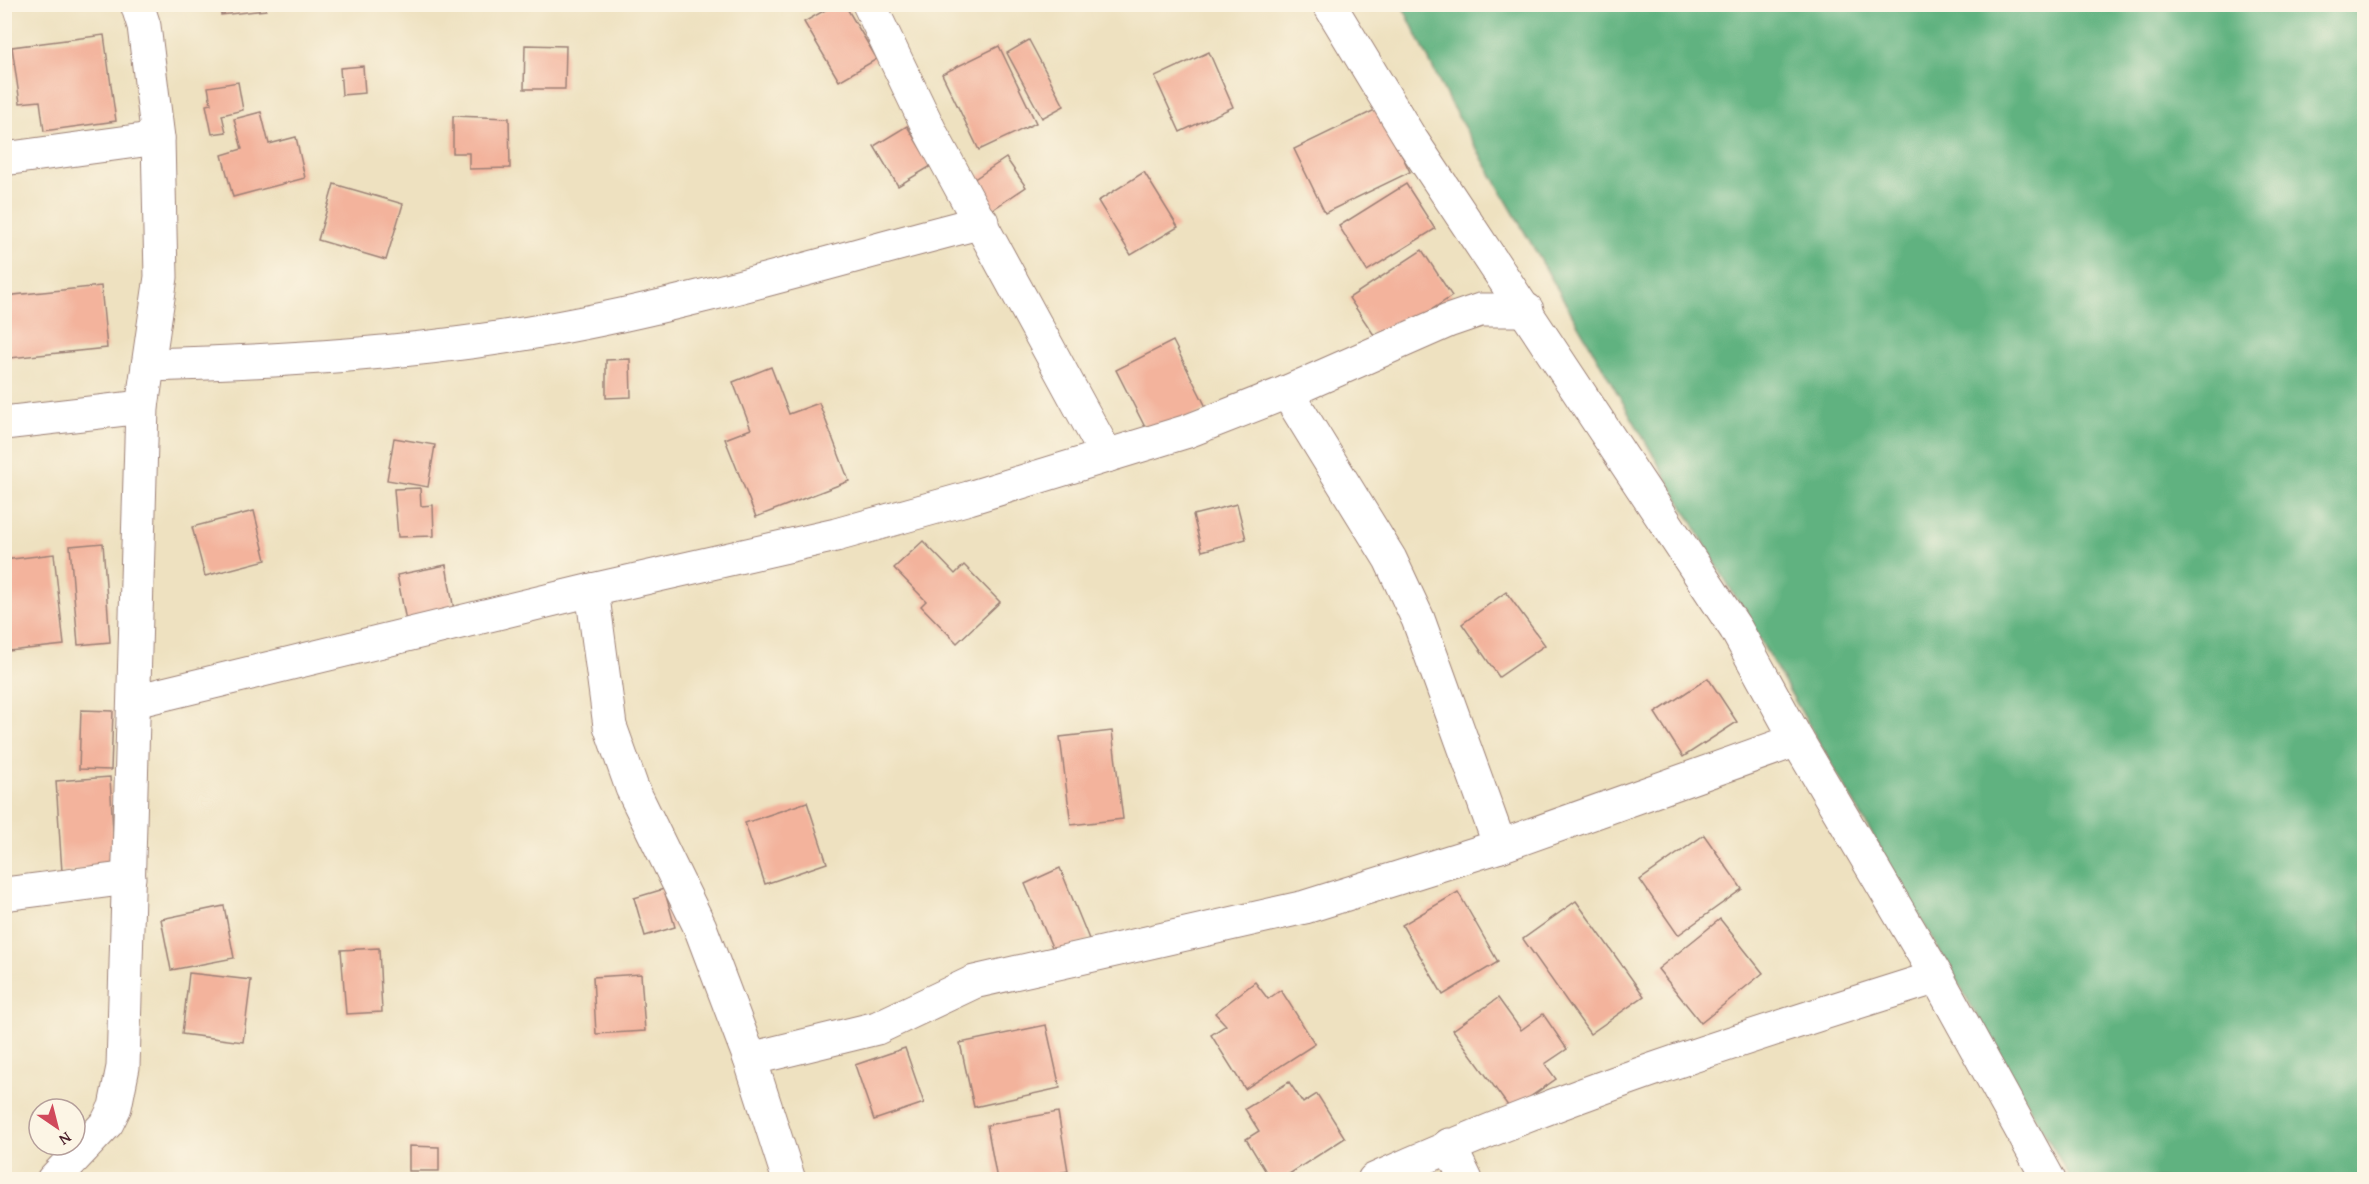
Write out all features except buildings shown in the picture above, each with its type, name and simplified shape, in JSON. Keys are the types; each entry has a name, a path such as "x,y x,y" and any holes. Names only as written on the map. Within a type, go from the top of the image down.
{"street":[{"path":"52,1179 107,1123 116,1107 123,1067 142,407 161,277 158,138 144,26 137,4"},
{"path":"869,4 932,133 1107,456"},
{"path":"1329,4 1409,136 1527,310 1737,629 1797,740 1937,977 2049,1179"},
{"path":"4,159 158,138"},
{"path":"148,365 281,361 546,330 694,297 982,222"},
{"path":"135,701 592,590 836,535 1188,431 1287,392 1448,321 1480,310 1527,310"},
{"path":"1287,392 1390,559 1418,619 1500,846"},
{"path":"4,423 142,407"},
{"path":"592,590 610,726 632,788 700,927 750,1059 789,1179"},
{"path":"750,1059 877,1028 974,982 1305,907 1500,846 1797,740"},
{"path":"4,894 129,878"},
{"path":"1374,1179 1449,1145 1678,1059 1937,977"},
{"path":"1449,1145 1466,1179"}],"green space":[{"path":"1402,5 2364,5 2364,1179 2071,1179 1449,101"}]}
